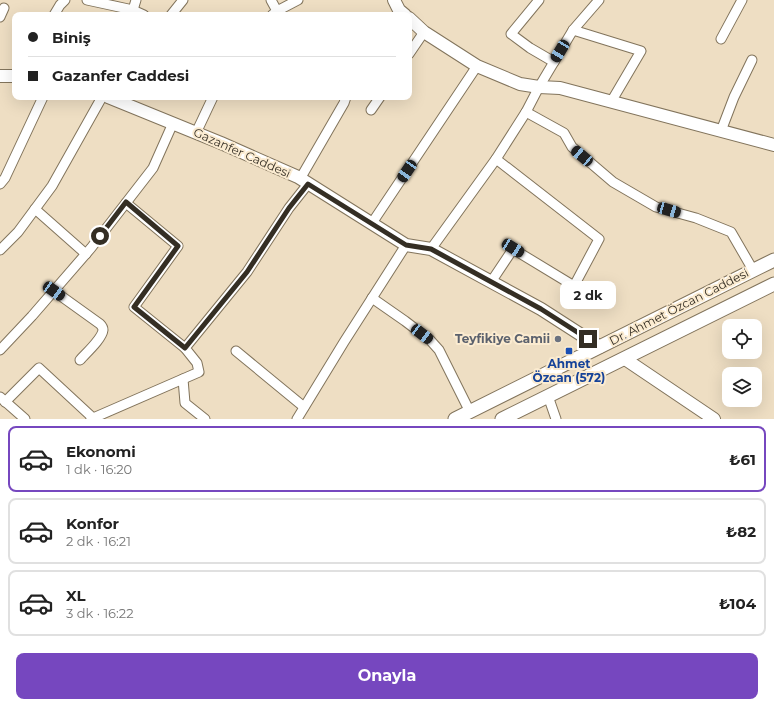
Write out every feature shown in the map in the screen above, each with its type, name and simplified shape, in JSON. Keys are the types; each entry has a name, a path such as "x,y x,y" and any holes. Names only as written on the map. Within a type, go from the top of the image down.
{"main road":[{"name":"Dr. Ahmet Özcan Caddesi","path":"455,419 774,260"},
{"name":"Dr. Ahmet Özcan Caddesi","path":"502,419 774,284"}],"street":[{"path":"56,12 65,0"},
{"path":"87,0 137,12"},
{"path":"132,10 136,0"},
{"path":"173,12 183,0"},
{"path":"271,0 274,12"},
{"path":"276,12 298,0"},
{"path":"394,0 401,12"},
{"path":"539,0 512,34 530,48 554,62"},
{"path":"431,249 496,159 526,112 573,30 599,0"},
{"path":"722,38 742,0"},
{"path":"0,17 4,8"},
{"path":"412,21 424,32 477,66 520,84 560,88 774,145"},
{"path":"573,30 642,51 611,102"},
{"path":"412,50 424,32"},
{"path":"721,131 734,98 752,60"},
{"path":"372,223 477,66"},
{"path":"0,80 0,76 12,76"},
{"path":"0,184 5,178 42,100"},
{"path":"0,250 18,232 52,186 100,100"},
{"name":"Gazanfer Caddesi","path":"115,100 228,146 304,181 406,245 431,249 541,309 600,347"},
{"path":"196,133 212,100"},
{"path":"185,348 247,272 289,208 345,100"},
{"path":"371,110 378,100"},
{"path":"526,112 564,133 572,147 613,182 656,207 696,218 731,232 753,270"},
{"path":"0,350 86,254 126,202 152,168 173,124"},
{"path":"491,282 513,248 574,286 599,239 496,159"},
{"path":"25,419 3,399 38,368 92,418 199,372 197,363 185,348 134,307 178,246 126,202"},
{"path":"35,209 86,254"},
{"path":"297,419 406,245"},
{"path":"54,291 103,327 103,331 99,339 80,360"},
{"path":"372,298 405,320 430,340 439,350 470,412"},
{"path":"236,351 304,407"},
{"path":"625,359 714,419"},
{"path":"183,379 185,403 205,419"},
{"path":"548,396 556,419"}],"place":[{"name":"Teyfikiye Camii","path":"558,339"},
{"name":"Ahmet Özcan (572)","path":"569,351"}],"route":[{"path":"100,236 126,202 178,246 134,307 185,348 247,272 289,208 308,184 406,245 431,249 541,309 588,339"}]}
